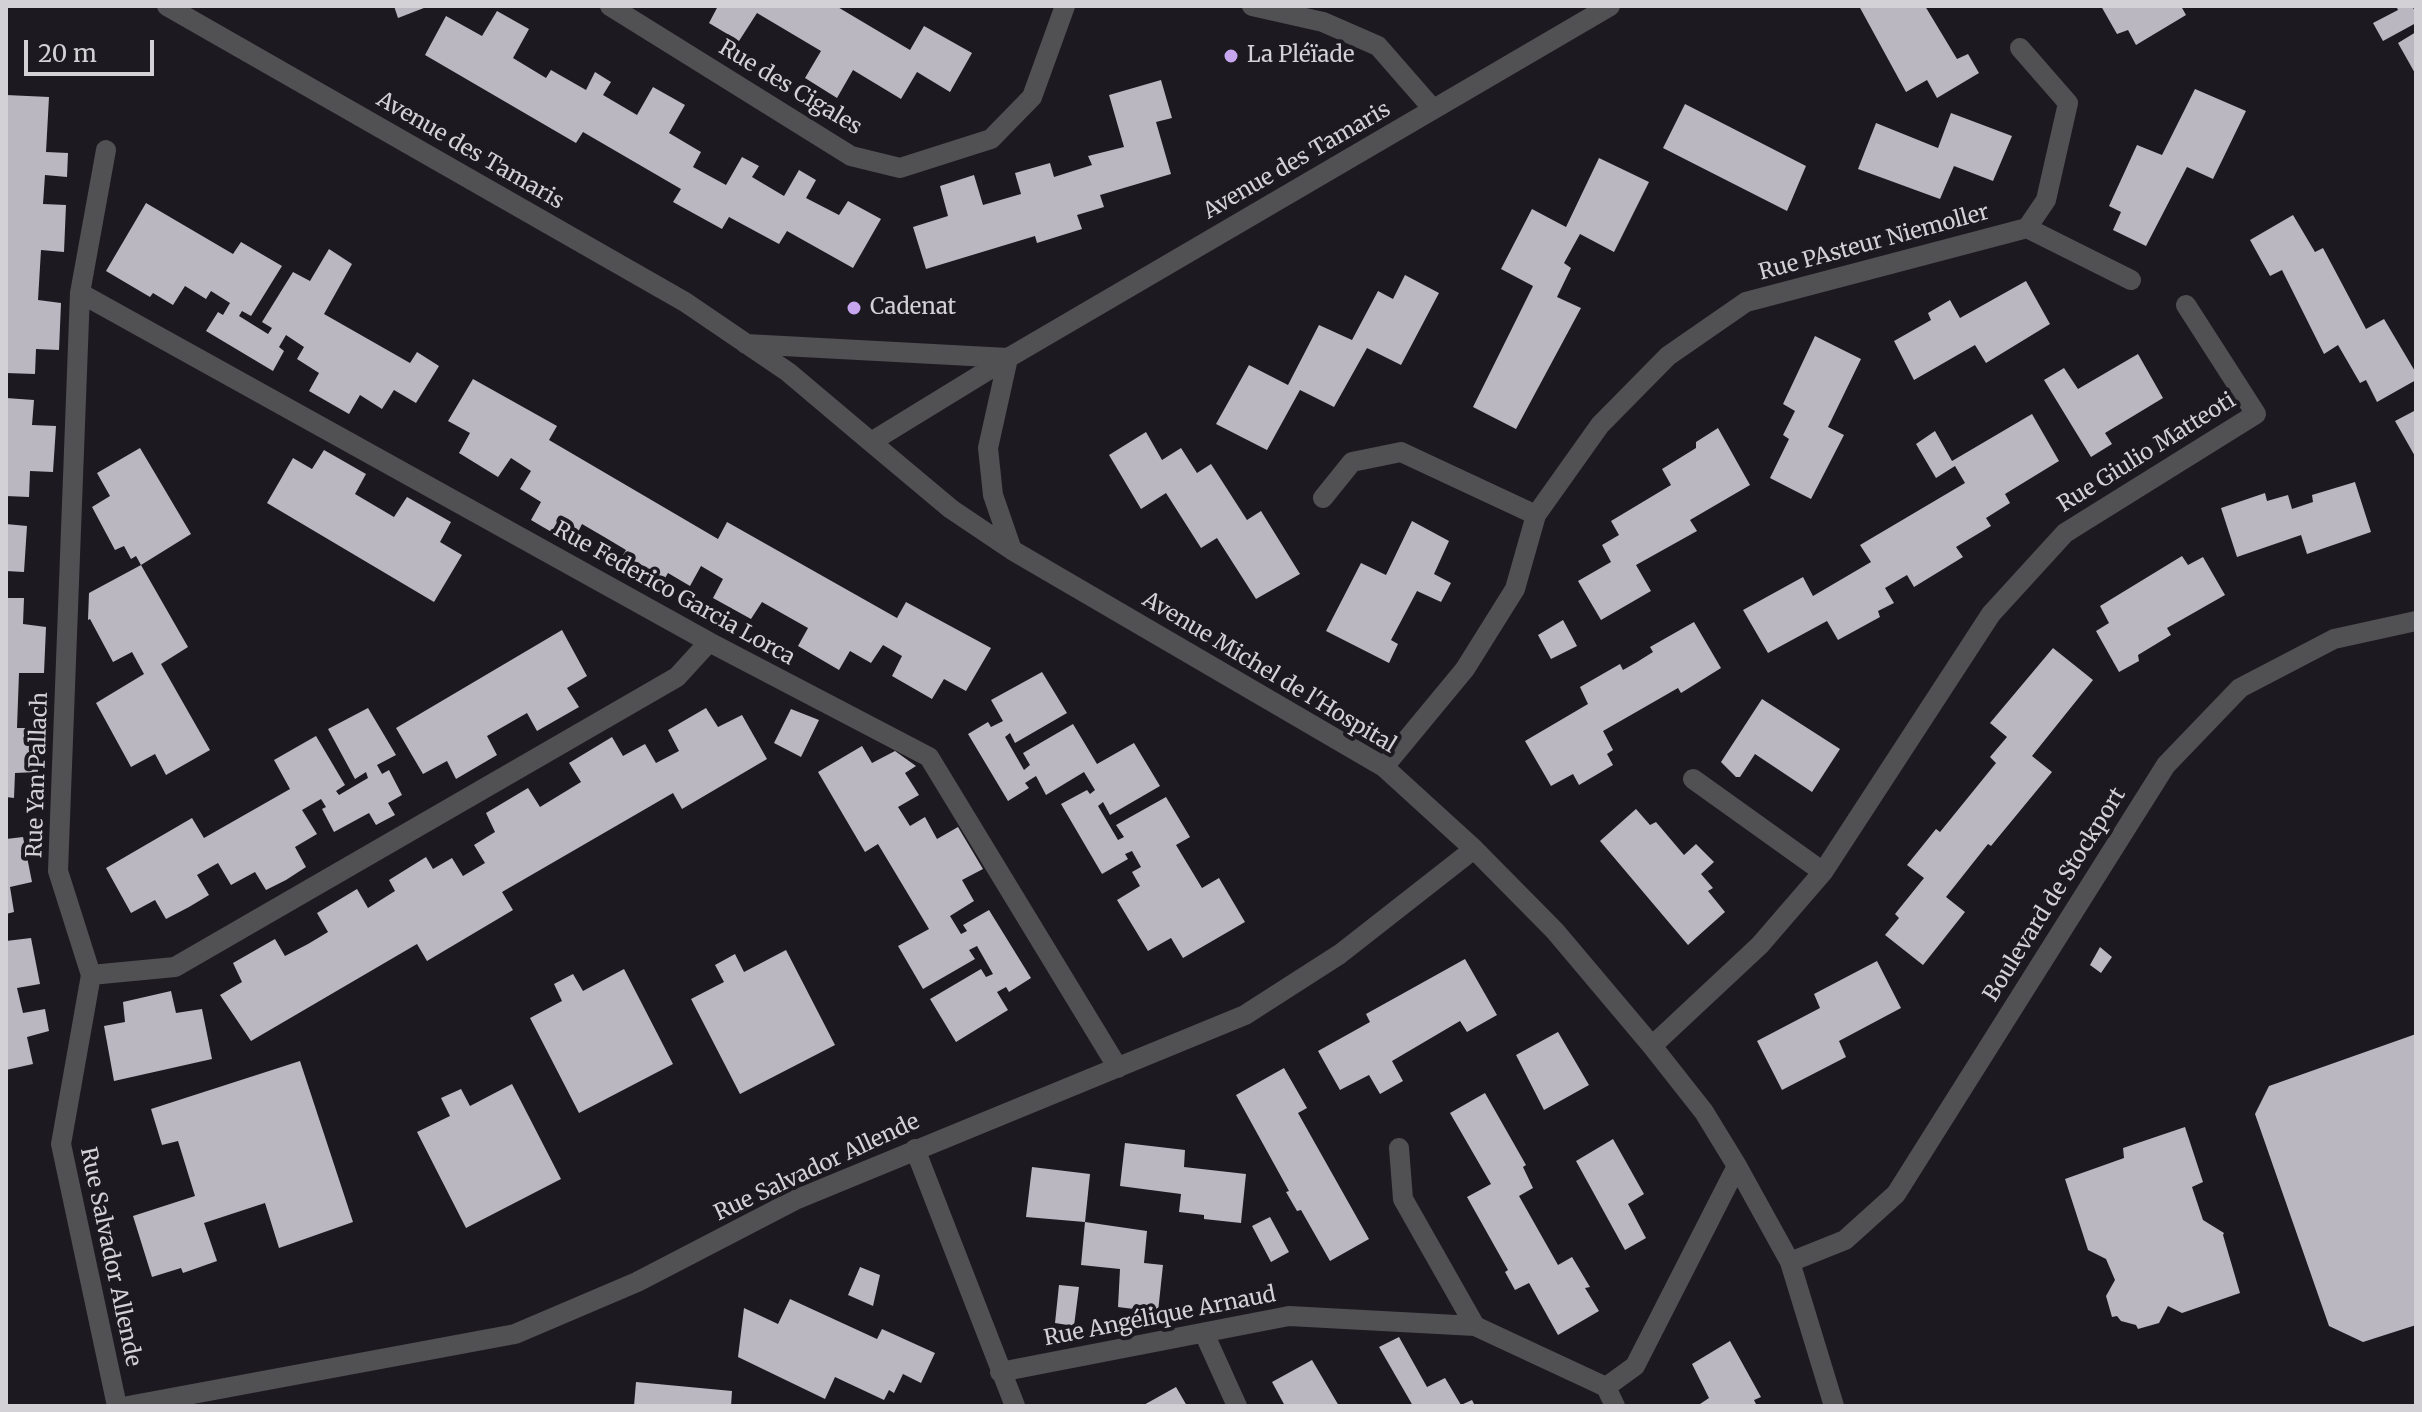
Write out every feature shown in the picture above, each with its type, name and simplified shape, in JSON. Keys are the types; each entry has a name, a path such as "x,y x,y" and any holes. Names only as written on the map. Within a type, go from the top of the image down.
{"street":[{"name":"Avenue des Tamaris","path":"167,6 685,302 788,372 871,442 1008,358 1610,6"},
{"name":"Rue des Cigales","path":"610,6 851,156 900,168 991,139 1032,97 1065,6"},
{"path":"1252,6 1324,14 1378,46 1433,109"},
{"path":"2020,48 2068,103 2046,200 2027,228 2131,280"},
{"name":"Rue Yan Pallach","path":"91,975 58,871 80,293 106,150"},
{"name":"Rue PAsteur Niemoller","path":"1384,767 1465,669 1515,589 1536,515 1600,425 1668,356 1746,302 2027,228"},
{"name":"Rue Federico Garcia Lorca","path":"80,293 709,642 929,757 1118,1068"},
{"name":"Rue Giulio Matteoti","path":"1652,1046 1760,945 1823,872 1991,614 2065,533 2256,414 2186,305"},
{"path":"746,344 1008,358 988,448 993,495 1012,550"},
{"name":"Avenue Michel de l'Hospital","path":"871,442 951,509 1012,550 1384,767 1474,849 1555,931 1704,1112 1790,1262 1834,1406"},
{"path":"1323,498 1352,462 1401,452 1536,515"},
{"name":"Boulevard de Stockport","path":"1790,1262 1845,1240 1896,1194 2166,765 2240,688 2334,639 2416,621"},
{"path":"91,975 175,967 677,677 709,642"},
{"path":"1693,779 1823,872"},
{"name":"Rue Salvador Allende","path":"128,1406 515,1334 637,1282 795,1200 1245,1015 1340,954 1474,849"},
{"name":"Rue Salvador Allende","path":"91,975 61,1144 117,1406"},
{"path":"1399,1148 1403,1199 1475,1326"},
{"path":"915,1149 1015,1406"},
{"path":"1615,1406 1606,1387 1635,1366 1737,1166"},
{"name":"Rue Angélique Arnaud","path":"1000,1372 1289,1316 1475,1326 1606,1387"},
{"path":"1204,1333 1237,1406"}],"building":[{"path":"394,6 429,6 398,18"},
{"path":"718,6 836,6 910,50 924,26 972,53 950,92 917,72 901,99 853,70 837,98 805,78 821,51 757,13 739,41 709,23"},
{"path":"1859,6 1925,6 1957,59 1968,54 1979,73 1937,98 1927,80 1906,92"},
{"path":"2101,6 2181,6 2186,15 2136,45 2128,30 2117,34"},
{"path":"2396,6 2412,6 2416,23 2383,41 2373,23 2398,10"},
{"path":"497,11 529,29 513,58 546,78 551,70 586,90 595,72 611,82 603,95 637,115 653,87 685,105 669,133 701,152 693,167 726,185 742,157 759,166 752,177 784,196 799,170 816,180 806,198 839,215 848,201 881,219 853,268 787,231 779,244 729,217 722,229 673,202 681,189 583,132 576,143 425,55 446,16 482,36"},
{"path":"2416,32 2416,75 2398,43"},
{"path":"1161,80 1172,118 1156,122 1171,174 1100,195 1104,207 1077,215 1082,229 1037,243 1035,236 926,269 913,227 948,216 940,186 974,175 983,205 1021,194 1015,173 1050,163 1054,177 1092,165 1088,156 1124,147 1109,95"},
{"path":"2195,89 2246,111 2213,179 2187,167 2146,246 2113,230 2121,212 2109,206 2137,145 2162,155"},
{"path":"6,95 49,97 46,152 68,153 67,177 45,175 43,204 66,205 64,252 41,250 38,300 61,303 59,350 36,349 35,374 6,373"},
{"path":"1685,104 1806,166 1787,211 1663,148"},
{"path":"1951,113 2012,136 1993,181 1954,166 1940,199 1858,169 1876,123 1938,148"},
{"path":"1599,158 1649,182 1614,252 1580,234 1564,263 1571,268 1557,297 1581,308 1516,429 1473,407 1533,286 1501,269 1532,209 1566,227"},
{"path":"146,203 233,254 241,242 282,266 251,316 242,311 239,316 268,334 272,328 262,322 293,272 310,281 329,249 352,264 324,314 410,363 417,352 439,366 416,403 394,390 382,409 360,395 349,414 309,391 319,373 297,359 304,347 286,335 279,347 284,351 273,371 206,331 218,312 223,315 230,303 211,291 206,299 185,286 173,305 153,293 150,297 106,271"},
{"path":"2293,215 2315,252 2323,248 2366,329 2384,319 2416,373 2416,380 2377,402 2366,380 2360,383 2338,345 2324,354 2282,270 2270,276 2250,240"},
{"path":"1405,275 1439,293 1401,365 1367,348 1334,407 1300,390 1267,450 1216,424 1249,365 1288,385 1319,325 1352,340 1378,291 1393,299"},
{"path":"2026,281 2050,324 1986,363 1975,345 1914,380 1894,341 1931,320 1928,313 1950,300 1960,318"},
{"path":"1815,336 1861,359 1828,427 1844,435 1811,499 1770,478 1789,439 1783,435 1795,411 1783,404"},
{"path":"2138,354 2163,398 2105,433 2112,444 2091,457 2044,380 2064,368 2078,389"},
{"path":"473,379 557,426 549,440 718,539 727,522 897,618 906,602 991,648 966,691 944,679 932,699 892,676 902,656 883,645 871,663 850,651 839,670 798,646 808,628 762,602 751,619 713,598 723,579 701,566 690,586 668,573 657,592 615,569 626,550 582,524 572,544 531,520 541,502 520,489 531,471 511,458 498,477 459,453 470,433 448,421"},
{"path":"6,398 34,400 32,425 56,426 53,472 30,471 29,497 6,496"},
{"path":"2416,410 2416,458 2395,421"},
{"path":"2032,414 2059,461 2005,494 2010,503 1986,518 1991,526 1956,547 1963,557 1914,587 1907,575 1885,588 1894,603 1878,611 1880,617 1838,640 1827,621 1768,653 1743,610 1803,577 1813,596 1871,562 1860,545 1965,483 1955,466 1936,478 1916,444 1935,431 1952,461"},
{"path":"1718,428 1750,485 1690,520 1697,531 1636,565 1651,591 1601,620 1578,581 1611,562 1602,545 1619,535 1611,521 1671,485 1662,469 1696,448 1696,442"},
{"path":"1146,432 1162,460 1181,448 1197,473 1211,464 1247,520 1261,511 1300,574 1256,599 1217,538 1201,548 1166,493 1141,509 1109,455"},
{"path":"140,448 191,534 141,565 136,556 131,559 124,546 115,550 92,507 110,496 97,473"},
{"path":"324,450 366,474 355,494 394,517 407,497 451,522 440,542 462,555 434,602 267,503 293,458 312,469"},
{"path":"2355,482 2371,532 2307,554 2301,535 2237,557 2221,508 2265,493 2267,501 2288,495 2292,509 2313,502 2312,495"},
{"path":"1412,521 1449,541 1434,574 1451,583 1441,602 1417,591 1391,640 1398,644 1389,663 1326,631 1361,563 1386,575"},
{"path":"6,524 27,526 24,572 6,571"},
{"path":"2182,556 2188,565 2203,557 2225,595 2167,628 2171,635 2138,655 2139,661 2119,672 2096,631 2109,623 2100,606"},
{"path":"141,565 188,647 161,664 210,750 166,775 155,754 131,767 96,703 144,674 132,652 113,662 88,620 89,593"},
{"path":"6,598 24,598 23,624 46,627 44,673 19,673 17,728 41,728 38,772 15,773 14,798 6,797"},
{"path":"1563,620 1577,646 1551,659 1538,635"},
{"path":"1694,622 1721,668 1681,693 1678,688 1603,731 1613,750 1607,754 1613,765 1579,785 1573,774 1551,786 1525,741 1588,704 1580,687 1620,664 1623,670 1653,652 1650,647"},
{"path":"562,630 587,676 567,688 579,707 537,731 527,713 487,736 497,755 456,779 447,761 423,774 396,728"},
{"path":"2053,648 2093,680 2032,756 2052,772 1946,897 1965,912 1923,965 1885,935 1899,918 1895,914 1924,878 1907,865 1936,829 1940,832 1996,763 1990,757 2007,737 1990,723"},
{"path":"1042,672 1067,713 1015,743 1010,733 1005,737 1024,770 1030,765 1023,753 1073,724 1097,764 1134,743 1160,786 1110,815 1103,802 1098,806 1118,840 1124,837 1116,825 1166,797 1190,837 1176,845 1202,888 1219,878 1245,922 1183,958 1171,938 1148,951 1117,900 1140,886 1132,872 1141,867 1132,851 1125,854 1128,859 1102,874 1061,804 1087,790 1090,794 1095,790 1084,772 1046,795 1036,776 1025,783 1029,788 1008,801 968,734 988,722 991,727 1003,721 991,700"},
{"path":"1762,699 1840,749 1812,792 1755,754 1740,777 1736,777 1721,762"},
{"path":"368,708 396,755 377,765 382,774 389,770 402,795 388,803 395,815 376,825 369,813 334,832 322,809 326,807 321,799 302,810 317,834 295,847 306,867 286,880 266,890 255,872 231,885 218,863 197,875 209,895 189,907 166,919 155,900 131,913 106,868 192,818 204,838 290,789 274,760 316,736 345,785 336,791 339,795 368,778 366,772 355,779 328,729"},
{"path":"706,708 718,727 742,715 767,759 682,809 673,793 502,892 513,910 427,961 417,944 251,1041 220,995 242,982 233,963 275,939 285,956 308,944 328,932 317,913 357,889 368,908 395,891 389,880 426,857 433,869 452,858 463,876 485,863 474,845 495,832 486,813 528,788 540,807 581,782 569,763 612,737 623,756 645,744 656,763 679,751 668,730"},
{"path":"791,709 819,720 801,757 774,743"},
{"path":"862,746 872,763 895,751 916,766 905,773 919,795 898,807 910,826 925,817 937,839 958,827 983,869 962,880 974,901 950,916 961,934 967,931 963,925 989,910 1031,978 1009,992 1006,987 997,992 1008,1010 956,1042 930,999 981,969 986,977 993,974 977,946 969,950 975,959 923,989 898,946 929,929 878,844 865,852 818,772"},
{"path":"1636,809 1650,825 1656,822 1684,855 1696,844 1714,862 1701,874 1713,888 1708,891 1725,912 1688,945 1600,841"},
{"path":"23,837 32,882 10,887 14,912 6,914 6,839"},
{"path":"31,938 40,984 17,988 23,1013 45,1009 49,1031 27,1037 33,1064 6,1070 6,941"},
{"path":"2100,947 2112,957 2101,973 2090,965"},
{"path":"786,950 835,1045 740,1094 691,999 724,982 715,965 735,954 744,972"},
{"path":"1465,959 1497,1015 1467,1032 1460,1021 1392,1061 1403,1081 1380,1094 1369,1075 1340,1090 1318,1051 1370,1022 1366,1014"},
{"path":"1877,961 1901,1008 1839,1041 1846,1057 1782,1090 1757,1041 1820,1008 1814,994"},
{"path":"624,969 673,1064 579,1113 530,1018 562,1001 554,984 573,974 583,991"},
{"path":"171,991 176,1013 202,1009 212,1059 114,1081 104,1026 125,1022 123,1002"},
{"path":"1558,1032 1589,1085 1544,1110 1516,1055"},
{"path":"2416,1034 2416,1325 2363,1342 2329,1326 2255,1114 2269,1086"},
{"path":"300,1061 353,1222 279,1248 265,1203 204,1223 217,1261 183,1273 181,1268 152,1277 133,1216 195,1196 178,1141 162,1145 151,1109"},
{"path":"1284,1068 1307,1108 1298,1113 1369,1239 1330,1261 1301,1210 1297,1211 1286,1192 1289,1191 1236,1095"},
{"path":"512,1084 561,1179 466,1228 417,1132 450,1116 441,1098 461,1089 470,1106"},
{"path":"1485,1093 1526,1165 1523,1167 1533,1188 1519,1196 1558,1265 1572,1257 1590,1287 1585,1288 1599,1311 1558,1335 1529,1283 1515,1290 1505,1272 1508,1270 1467,1197 1491,1184 1450,1113"},
{"path":"2185,1127 2203,1182 2192,1187 2203,1220 2224,1233 2240,1293 2182,1313 2168,1306 2159,1323 2138,1329 2117,1316 2112,1317 2106,1296 2115,1280 2106,1259 2088,1250 2065,1179 2124,1158 2123,1148"},
{"path":"1613,1139 1644,1194 1628,1204 1646,1238 1625,1250 1576,1161"},
{"path":"1125,1143 1185,1150 1184,1167 1246,1174 1241,1223 1204,1219 1204,1215 1179,1212 1181,1194 1120,1186"},
{"path":"1032,1167 1090,1174 1085,1222 1026,1217"},
{"path":"1270,1217 1289,1252 1271,1262 1252,1226"},
{"path":"1085,1222 1147,1231 1144,1263 1163,1265 1158,1312 1118,1307 1120,1269 1081,1265"},
{"path":"860,1267 880,1275 873,1306 848,1295"},
{"path":"1059,1285 1079,1287 1074,1326 1055,1323"},
{"path":"790,1299 877,1339 882,1329 935,1353 921,1383 903,1374 894,1393 889,1390 884,1400 835,1377 825,1399 738,1357 744,1308 778,1324"},
{"path":"1399,1337 1427,1387 1445,1378 1461,1405 1472,1400 1475,1406 1413,1406 1379,1347"},
{"path":"1730,1341 1761,1397 1754,1400 1757,1406 1697,1406 1709,1398 1692,1364"},
{"path":"1312,1360 1339,1406 1285,1406 1272,1382"},
{"path":"636,1382 732,1391 731,1406 634,1406"},
{"path":"1176,1387 1187,1406 1142,1406"}],"place":[{"name":"La Pléïade","path":"1231,56"},
{"name":"Cadenat","path":"854,308"}]}
